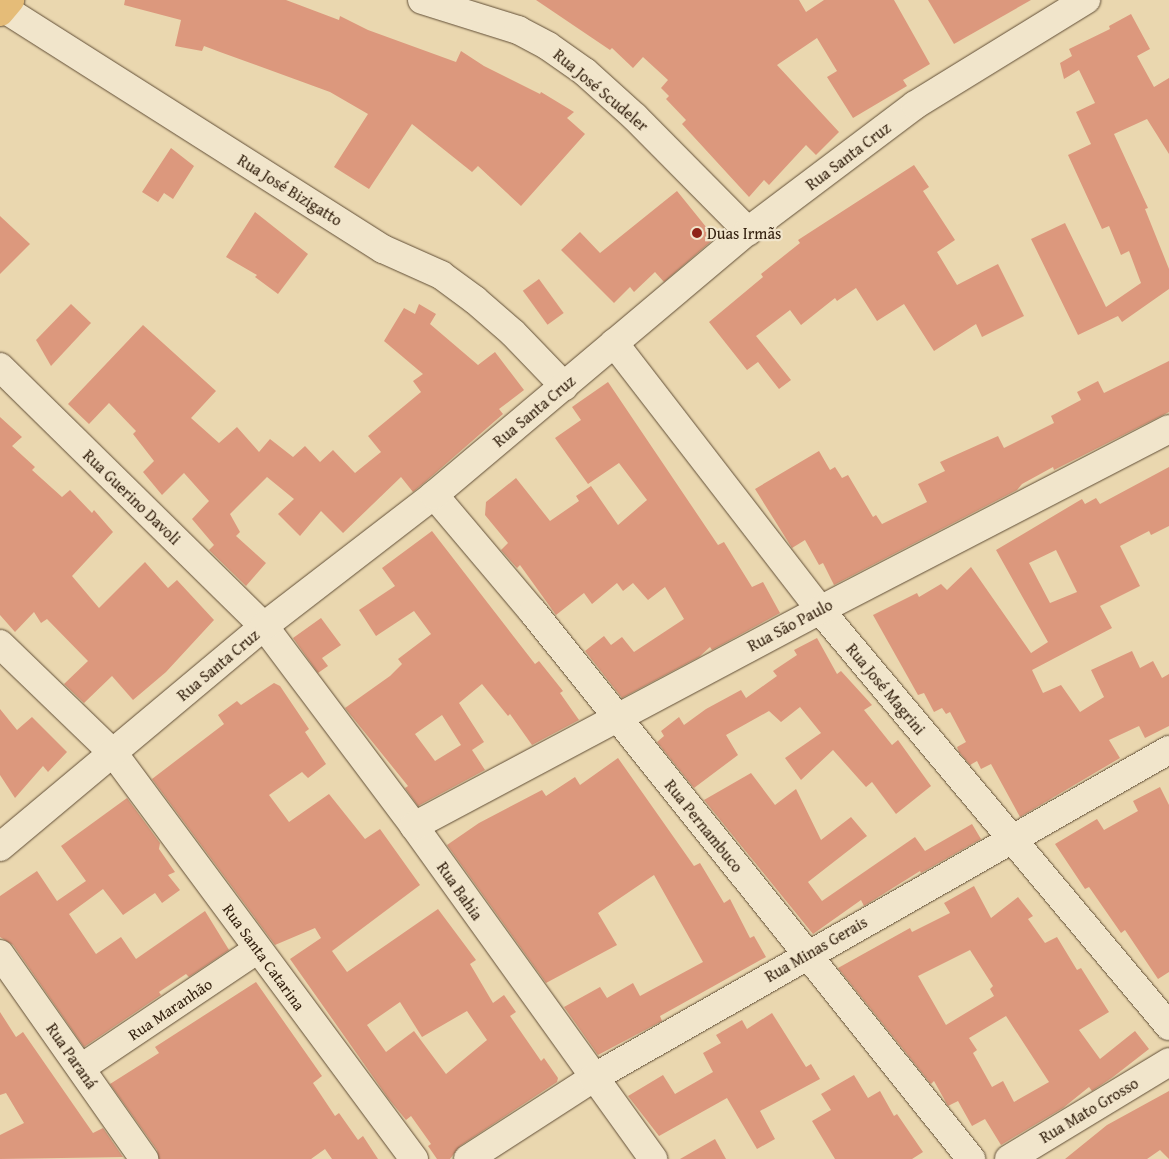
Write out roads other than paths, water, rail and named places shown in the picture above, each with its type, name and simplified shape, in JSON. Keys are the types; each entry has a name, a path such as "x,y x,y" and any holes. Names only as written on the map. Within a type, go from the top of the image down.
{"street":[{"name":"Rua José Scudeler","path":"422,0 518,30 548,46 585,72 635,117 748,231"},
{"name":"Rua Santa Cruz","path":"0,847 114,754 264,626 434,495 748,231 915,105 1086,0"},
{"name":"Rua José Bizigatto","path":"4,7 383,249 441,276 476,300 513,333 564,386"},
{"name":"Rua José Magrini","path":"614,343 820,610 1010,839 1169,1026"},
{"name":"Rua Guerino Davoli","path":"0,367 264,626"},
{"name":"Rua São Paulo","path":"414,826 820,610 1169,429"},
{"name":"Rua Pernambuco","path":"434,495 533,612 971,1159"},
{"name":"Rua Bahia","path":"264,626 414,826 593,1078 653,1159"},
{"name":"Rua Santa Catarina","path":"0,644 114,754 414,1159"},
{"name":"Rua Minas Gerais","path":"468,1159 593,1078 807,954 1169,750"},
{"name":"Rua Maranhão","path":"81,1068 258,949"},
{"name":"Rua Paraná","path":"0,954 144,1159"},
{"name":"Rua Mato Grosso","path":"1009,1159 1169,1062"}],"place":[{"name":"Duas Irmãs","path":"697,233"}]}
